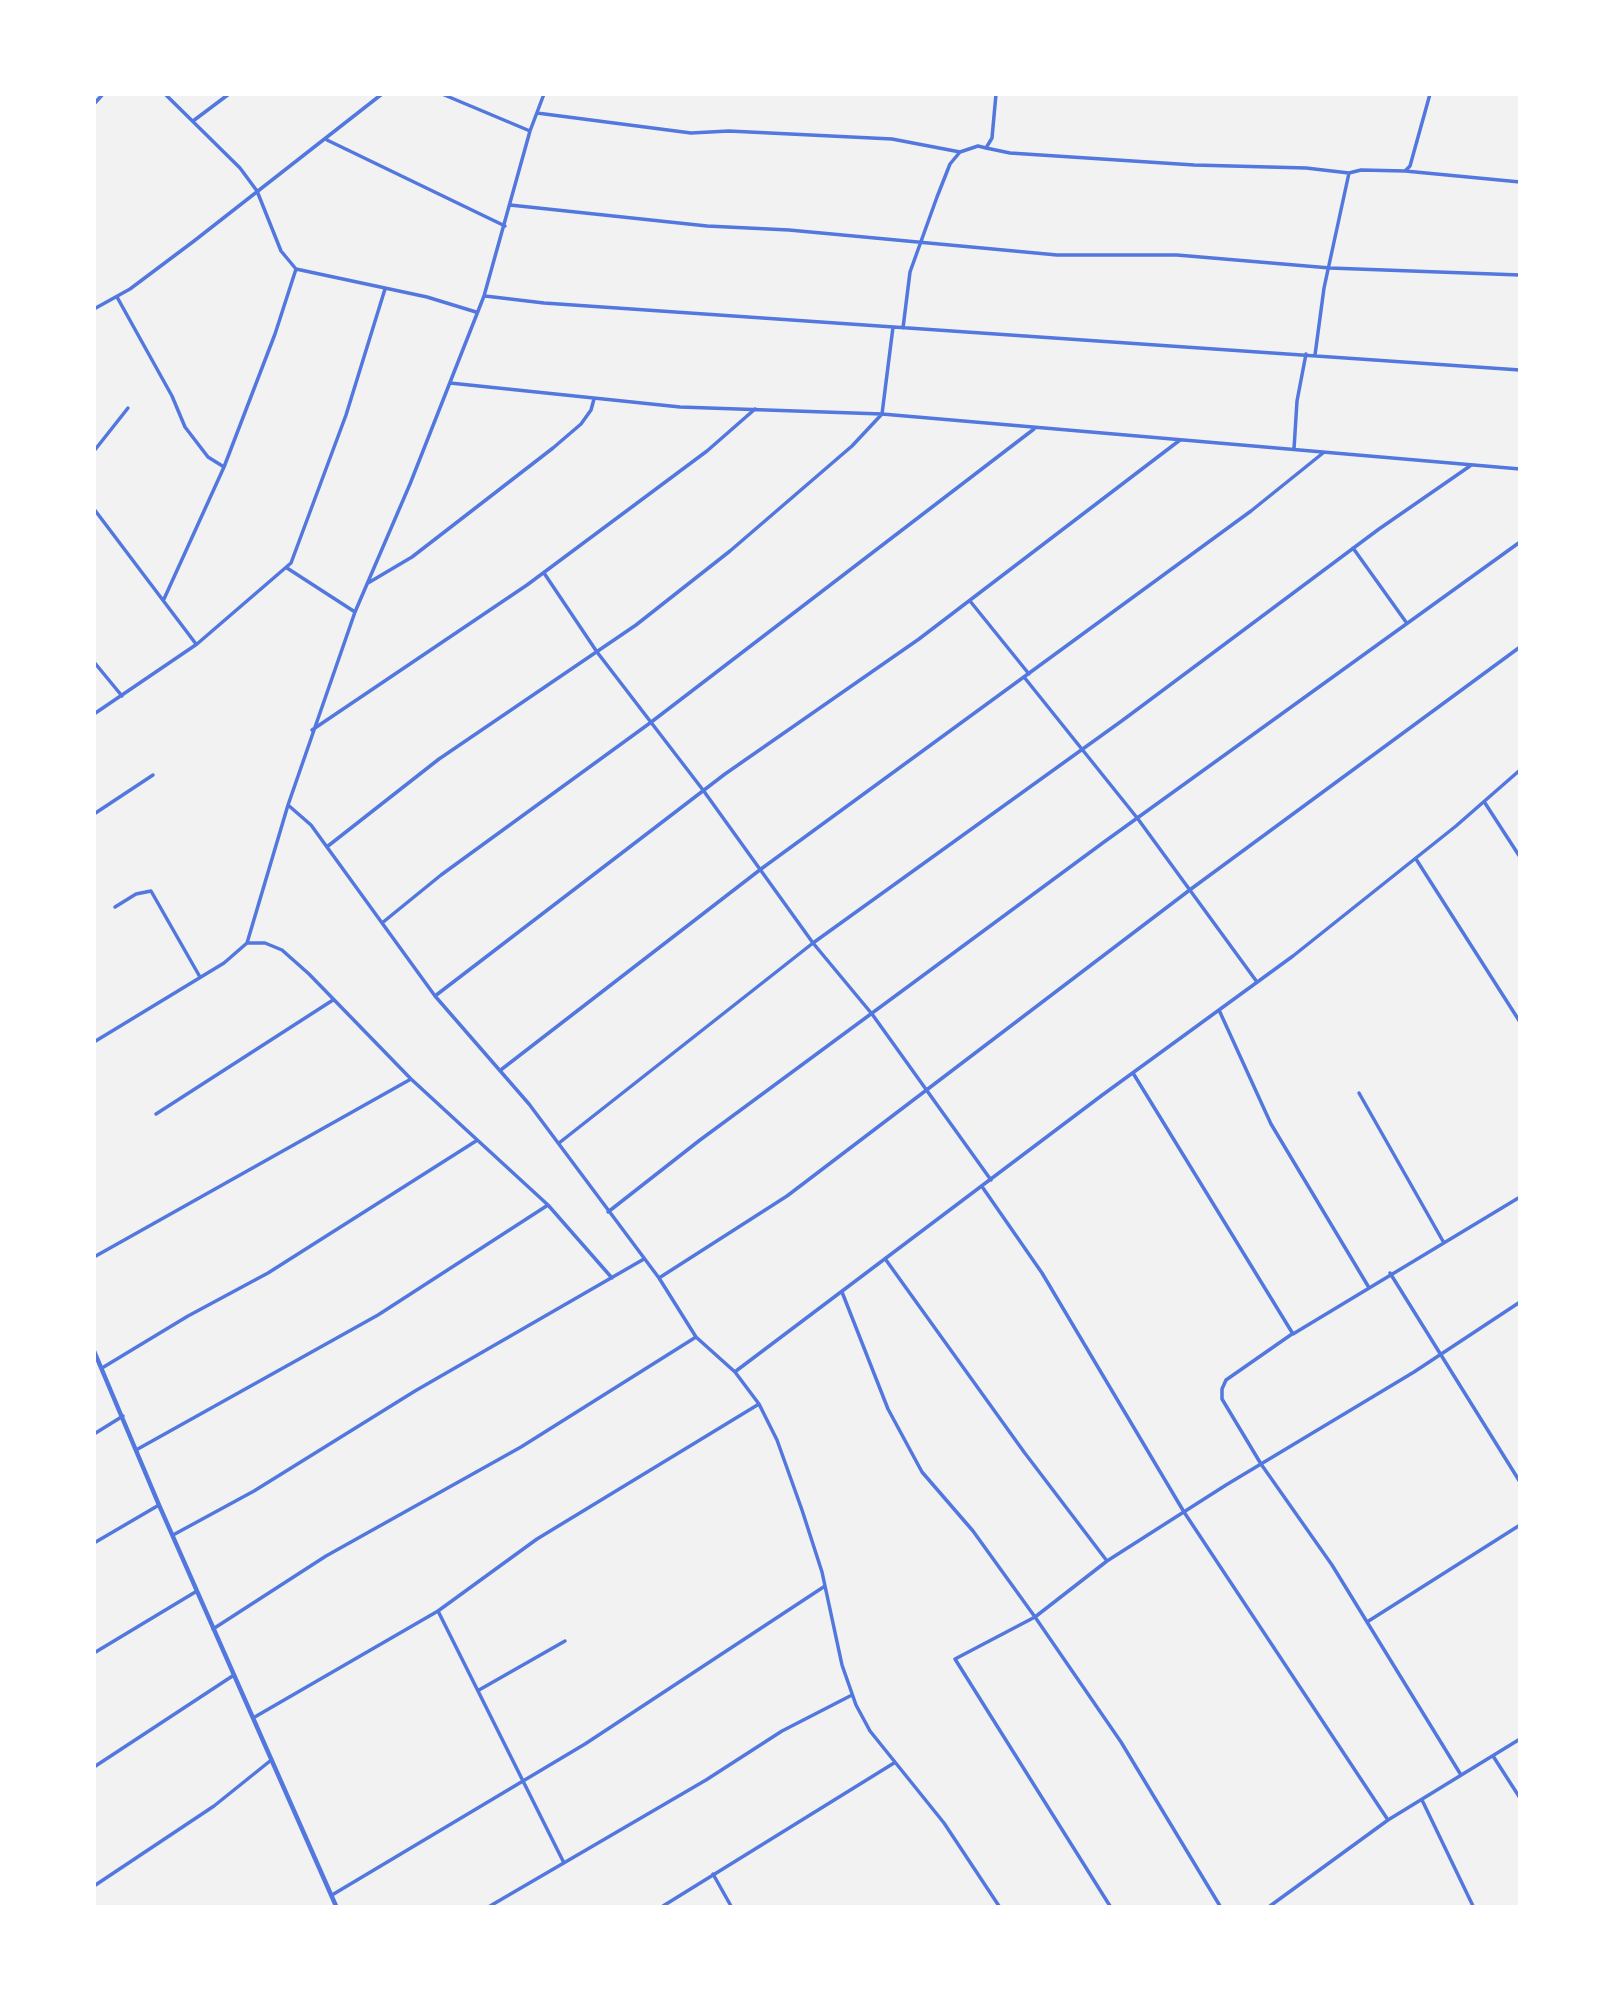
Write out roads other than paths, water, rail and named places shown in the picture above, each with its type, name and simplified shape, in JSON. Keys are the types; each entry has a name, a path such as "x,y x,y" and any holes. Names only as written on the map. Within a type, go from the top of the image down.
{"street":[{"path":"94,104 103,94"},
{"path":"165,94 240,167 257,191 281,251 296,269 427,297 476,312"},
{"path":"193,121 229,94"},
{"path":"94,309 117,297 327,139 382,94"},
{"path":"442,94 530,131"},
{"path":"94,1042 235,955 247,943 312,730 355,612 484,296 530,131 544,94"},
{"path":"985,148 994,127 996,94"},
{"path":"1405,172 1418,146 1430,94"},
{"path":"537,113 691,133 729,131 892,139 960,152 978,146 1010,153 1194,165 1306,168 1349,173 1361,170 1405,172 1520,182"},
{"path":"327,139 505,226"},
{"path":"902,328 910,272 950,164 960,152"},
{"path":"1314,355 1349,173"},
{"path":"510,205 1056,256 1177,255 1330,268 1520,275"},
{"path":"164,599 224,467 275,334 296,269"},
{"path":"94,713 197,644 288,568 346,415 386,289"},
{"path":"484,296 544,303 1520,370"},
{"path":"117,297 172,396 185,426 208,457 224,467"},
{"path":"328,846 439,759 597,652 730,551 852,446 883,414 893,327"},
{"path":"1294,450 1297,401 1306,354"},
{"path":"450,383 680,407 883,414 1469,466 1520,468"},
{"path":"367,583 412,556 553,448 581,424 591,410 594,399"},
{"path":"94,451 128,408"},
{"path":"312,730 544,573 707,451 755,409"},
{"path":"382,923 441,875 650,723 1034,429"},
{"path":"435,996 703,790 970,601 1182,439"},
{"path":"502,1069 761,869 1251,511 1324,453"},
{"path":"559,1143 813,943 1082,750 1353,548 1469,466"},
{"path":"94,509 197,644"},
{"path":"608,1212 872,1014 1406,622 1520,542"},
{"path":"1353,548 1406,622"},
{"path":"288,568 355,612"},
{"path":"544,573 597,652 703,790 813,943 872,1014 991,1180"},
{"path":"970,601 1029,674"},
{"path":"659,1278 787,1196 1191,889 1520,647"},
{"path":"94,662 122,696"},
{"path":"1024,677 1138,819 1257,982"},
{"path":"735,1372 1257,982 1416,859 1520,770"},
{"path":"94,814 153,775"},
{"path":"1484,802 1520,857"},
{"path":"288,805 311,825 328,846 435,996 502,1069 559,1143 659,1278 696,1337 735,1372 759,1404 777,1440 802,1510 825,1586 842,1665 852,1695 870,1731 944,1824 999,1906"},
{"path":"1416,859 1520,1022"},
{"path":"115,906 136,894 151,891 200,977"},
{"path":"247,943 265,943 282,950 411,1079 548,1205 612,1278"},
{"path":"156,1114 333,1000"},
{"path":"1219,1010 1271,1124 1368,1286"},
{"path":"1133,1073 1293,1334"},
{"path":"94,1257 411,1079"},
{"path":"1359,1093 1444,1243"},
{"path":"102,1368 188,1316 268,1273 476,1141"},
{"path":"983,1188 1042,1273 1184,1512 1388,1820"},
{"path":"1461,1775 1324,1553 1261,1464 1222,1399 1222,1388 1226,1380 1293,1334 1368,1286 1520,1197"},
{"path":"136,1450 378,1315 548,1205"},
{"path":"173,1535 254,1491 415,1391 645,1259"},
{"path":"886,1260 1024,1452 1107,1561"},
{"path":"1390,1273 1438,1356 1520,1482"},
{"path":"842,1292 888,1409 922,1472 973,1531 1121,1742 1220,1906"},
{"path":"1110,1906 954,1661 1035,1617 1107,1561 1438,1356 1520,1302"},
{"path":"213,1629 326,1556 521,1447 696,1337"},
{"path":"94,1351 159,1505 199,1590 213,1629 337,1906"},
{"path":"252,1718 438,1611 537,1539 759,1404"},
{"path":"94,1434 123,1416"},
{"path":"94,1543 159,1505"},
{"path":"1367,1622 1520,1525"},
{"path":"331,1895 524,1780 825,1586"},
{"path":"94,1653 199,1590"},
{"path":"438,1611 564,1863"},
{"path":"479,1690 565,1642"},
{"path":"94,1767 234,1675"},
{"path":"490,1906 706,1780 782,1731 852,1695"},
{"path":"1270,1906 1388,1820 1520,1739"},
{"path":"1493,1756 1520,1798"},
{"path":"94,1886 214,1805 271,1761"},
{"path":"663,1906 894,1763"},
{"path":"1422,1800 1473,1906"},
{"path":"713,1874 732,1906"}]}
